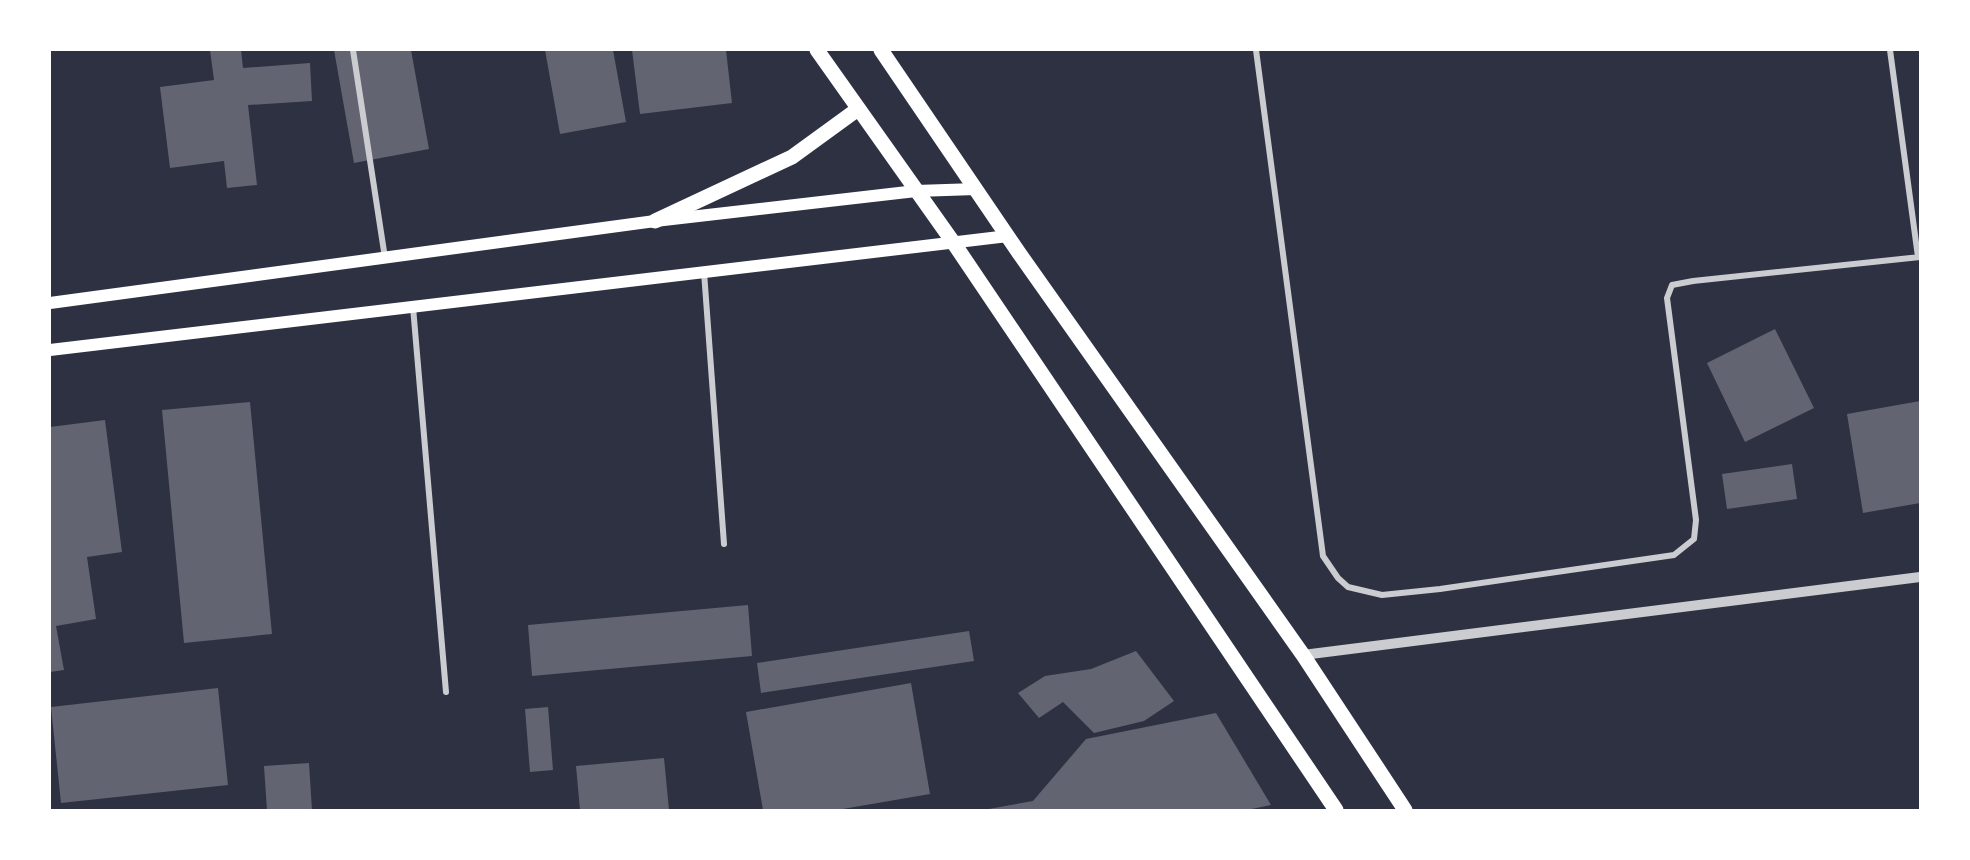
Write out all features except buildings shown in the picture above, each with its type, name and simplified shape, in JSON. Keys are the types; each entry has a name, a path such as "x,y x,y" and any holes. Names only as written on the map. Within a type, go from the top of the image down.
{"main road":[{"path":"817,50 953,242 1336,810"},
{"path":"881,50 1008,236 1303,655 1405,810"},
{"path":"656,221 792,157 858,109"},
{"path":"50,303 656,221 916,191 976,189"},
{"path":"50,350 1008,236"}],"street":[{"path":"353,50 385,258"},
{"path":"1256,50 1323,556 1338,578 1348,587 1382,595 1440,589 1674,555 1694,539 1696,520 1667,298 1672,285 1919,257 1890,50"},
{"path":"704,272 724,544"},
{"path":"413,307 446,692"},
{"path":"1303,655 1920,578"}]}
